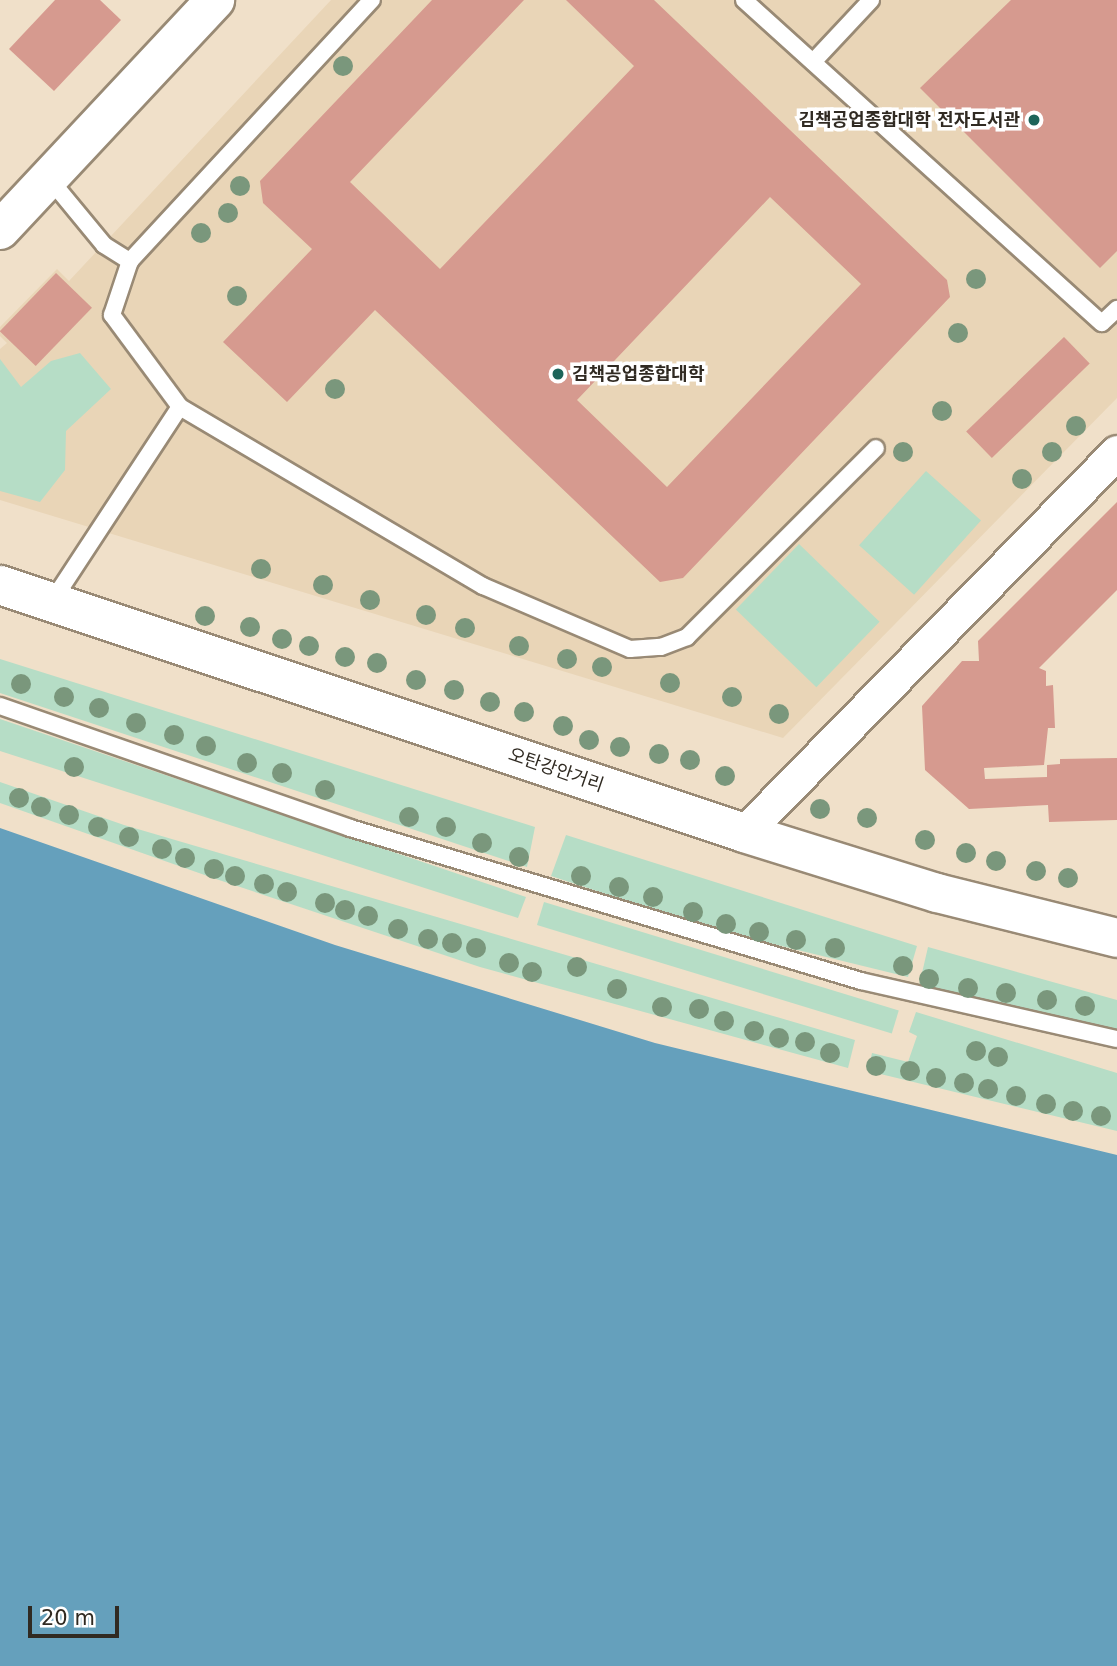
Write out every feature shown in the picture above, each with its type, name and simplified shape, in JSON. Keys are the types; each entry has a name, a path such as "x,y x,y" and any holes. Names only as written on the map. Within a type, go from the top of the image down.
{"main road":[{"path":"0,230 215,0"},
{"name":"오탄강안거리","path":"0,584 744,833 937,893 1117,938"}],"street":[{"path":"744,833 1117,452"}],"lane":[{"path":"372,0 130,261 112,315 180,407 483,586 630,649 661,647 687,637 876,448"},
{"path":"744,0 1102,323 1117,309"},
{"path":"813,62 871,0"},
{"path":"48,177 104,245 130,261"},
{"path":"53,600 180,407"},
{"path":"0,706 350,828 861,981 1117,1039"}],"shaded area":[{"name":"김책공업종합대학","path":"331,0 1117,0 1117,398 783,738 0,500 0,349 7,343 0,336 0,327 57,269 69,281"}],"green space":[{"path":"80,353 111,389 66,431 65,470 40,502 0,491 0,359 21,387 51,361"},
{"path":"926,471 981,521 914,595 859,545"},
{"path":"799,544 880,622 816,687 736,609"},
{"path":"0,659 535,827 527,867 0,693"},
{"path":"0,719 526,897 518,918 0,751"},
{"path":"0,782 124,825 855,1040 848,1068 480,967 216,879 0,803"},
{"path":"566,835 917,946 908,977 716,930 551,876"},
{"path":"544,902 899,1010 892,1033 537,925"},
{"path":"928,947 1117,1000 1117,1030 919,986"},
{"path":"916,1012 1117,1073 1117,1131 868,1071 872,1053 908,1062 917,1036 909,1032"}],"water":[{"path":"0,828 335,945 655,1043 1117,1155 1117,1666 0,1666"}],"building":[{"path":"55,0 100,0 121,20 54,91 9,49"},
{"path":"432,0 524,0 350,182 440,269 634,66 566,0 654,0 947,280 950,297 683,578 660,582 375,310 287,402 223,342 312,249 263,203 260,181","holes":["770,197 861,284 667,487 577,400"]},
{"name":"김책공업종합대학 전자도서관","path":"1011,0 1117,0 1117,251 1100,268 920,88"},
{"path":"56,273 92,308 36,366 0,331"},
{"path":"1064,337 1090,364 992,458 966,431"},
{"path":"1117,502 1117,590 1039,668 1046,671 1046,686 1053,685 1055,728 1048,728 1044,765 984,768 985,779 1047,777 1047,765 1060,764 1060,759 1117,758 1117,820 1049,822 1048,805 969,809 925,770 922,706 962,661 979,661 978,641"}],"place":[{"name":"김책공업종합대학 전자도서관","path":"1034,120"},
{"name":"김책공업종합대학","path":"558,374"}]}
